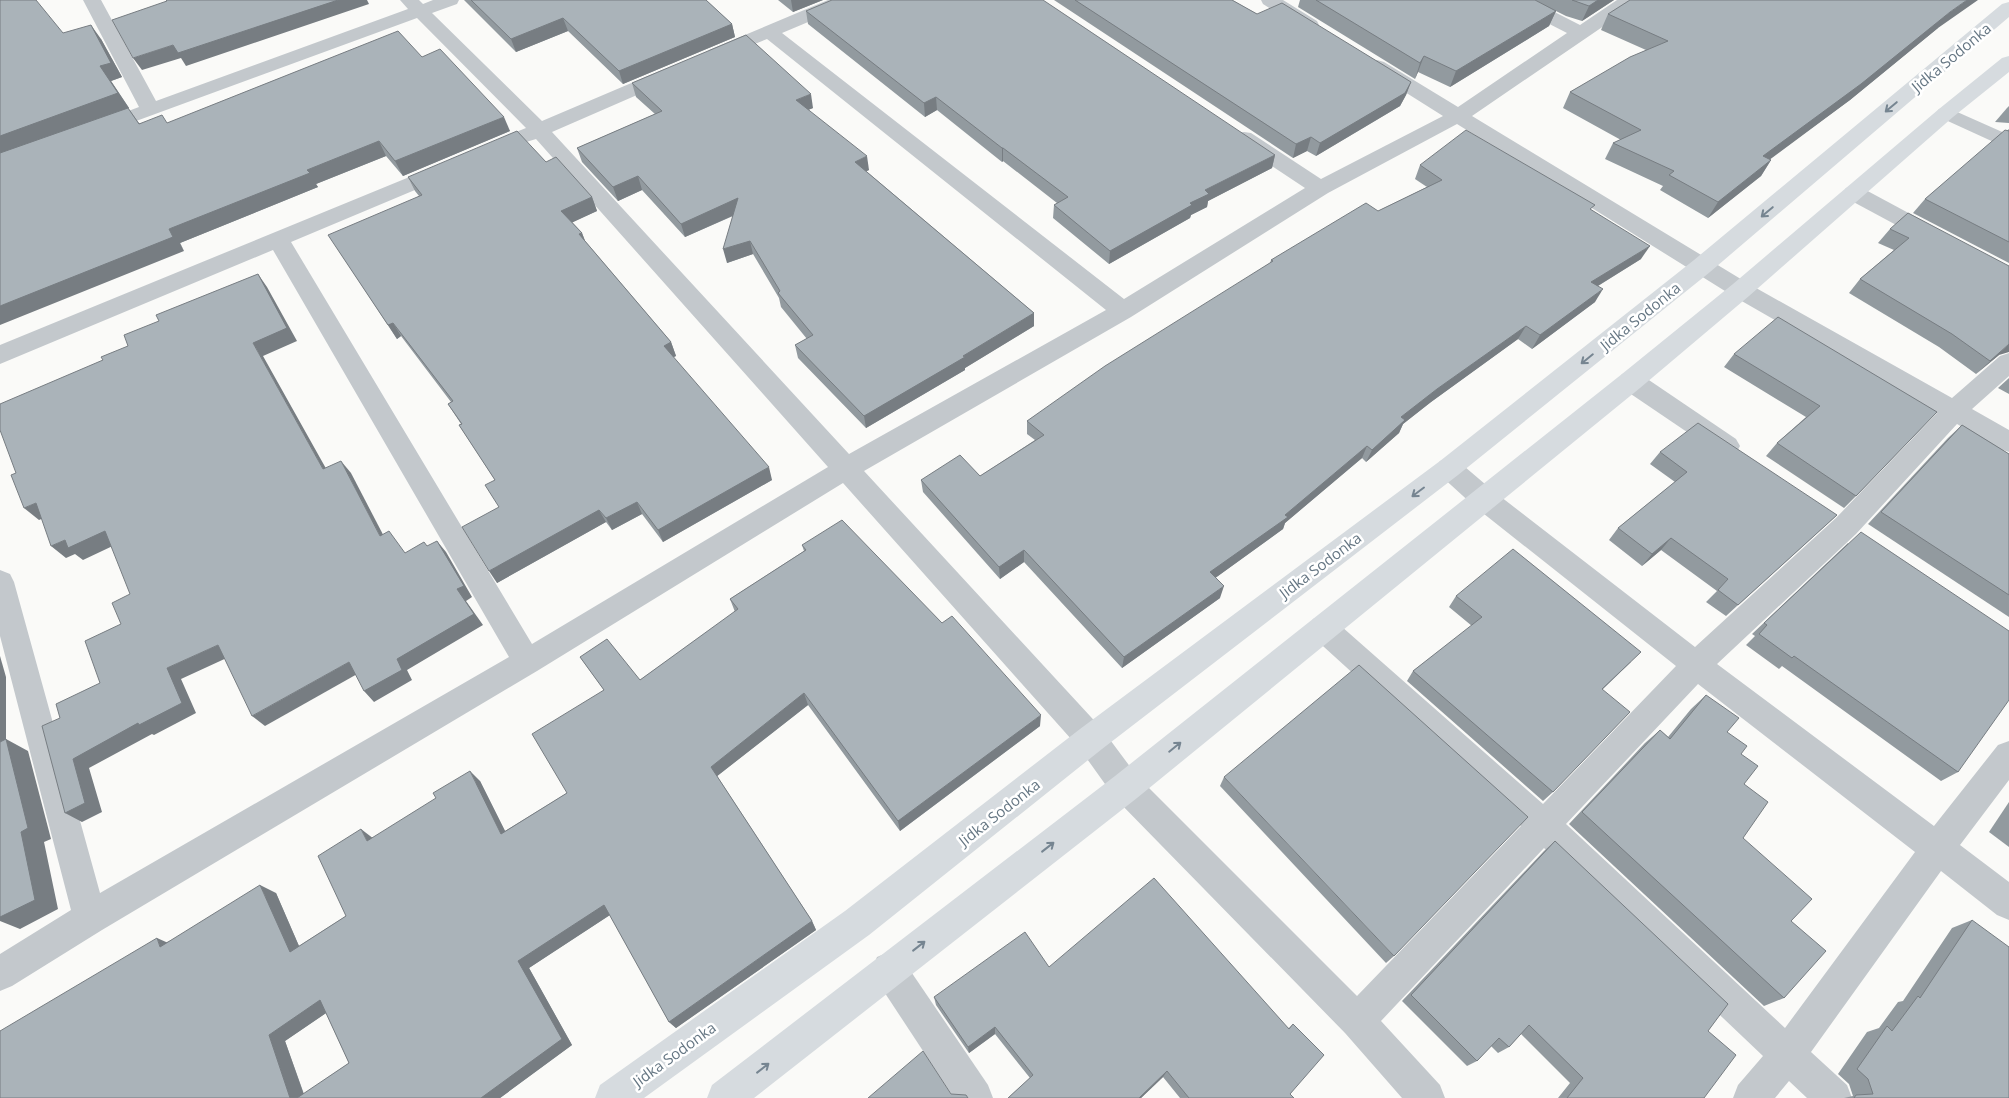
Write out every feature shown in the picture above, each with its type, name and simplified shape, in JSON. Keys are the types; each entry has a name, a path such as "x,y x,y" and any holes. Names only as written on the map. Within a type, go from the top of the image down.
{"main road":[{"name":"Jidka Sodonka","path":"613,1098 857,923 1091,739 1283,592 1450,468 1702,266 2009,8"},
{"path":"725,1098 1126,787 1483,498 1631,381 1741,290 1946,113 2009,62"}],"street":[{"path":"92,0 151,110"},
{"path":"85,134 151,110 414,6 450,0"},
{"path":"503,145 844,0"},
{"path":"1270,0 1327,35"},
{"path":"1517,0 1581,33"},
{"path":"0,974 90,918 527,662 847,468 1122,311 1320,188 1458,116 1629,0"},
{"path":"414,6 539,130 1091,739 1126,787 1357,1021 1427,1098"},
{"path":"768,31 1122,311"},
{"path":"1360,55 1741,290 2009,442"},
{"path":"1946,113 2009,143"},
{"path":"1229,128 1320,188"},
{"path":"0,355 467,160"},
{"path":"1854,193 1949,243"},
{"path":"278,240 527,662"},
{"path":"1357,1021 1696,665 1854,532 1954,411 2009,362"},
{"path":"1631,381 1747,459"},
{"path":"1450,468 1483,498 1696,665 2009,903"},
{"path":"1822,510 1854,532"},
{"path":"0,582 90,918"},
{"path":"1323,628 1544,826 1834,1098"},
{"path":"1751,1098 1786,1055 1937,848 2009,756"},
{"path":"889,969 975,1098"}],"building":[{"path":"0,0 36,0 63,33 91,25 111,63 100,66 118,93 0,136"},
{"path":"166,0 338,0 178,53 173,45 133,58 112,20"},
{"path":"471,0 706,0 732,24 619,71 563,18 511,39"},
{"path":"832,0 1043,0 1275,155 1205,190 1209,194 1190,203 1192,205 1110,251 1054,205 1068,197 936,97 924,103 806,11"},
{"path":"1075,0 1232,0 1257,14 1282,3 1411,82 1405,93 1320,143 1311,137 1296,144"},
{"path":"1316,0 1535,0 1556,11 1456,71 1424,56 1420,63"},
{"path":"1572,0 1598,0 1589,6"},
{"path":"1630,0 1967,0 1861,84 1763,156 1771,160 1718,202 1669,175 1674,171 1613,143 1641,130 1570,92 1630,57 1668,41 1608,14"},
{"path":"398,31 422,57 440,49 504,117 395,161 379,141 307,170 310,173 169,229 173,237 0,306 0,153 128,108 139,124 162,115 167,123"},
{"path":"746,35 811,94 796,100 867,156 855,162 1034,313 963,356 965,357 864,416 795,345 813,335 778,293 780,291 750,241 723,249 738,198 681,224 638,176 613,187 577,148 662,111 632,83"},
{"path":"1466,130 1595,205 1590,209 1650,246 1591,282 1603,289 1540,335 1526,326 1401,417 1405,420 1372,450 1367,446 1285,515 1288,517 1210,572 1224,586 1124,657 1024,550 999,567 921,480 960,455 980,476 1044,435 1027,421 1105,366 1273,261 1271,260 1366,203 1378,211 1442,180 1420,165"},
{"path":"2005,130 2009,131 2009,242 1925,199"},
{"path":"517,131 546,162 556,157 592,197 561,211 582,233 579,234 671,342 664,346 769,467 658,530 637,502 606,518 599,510 489,571 462,527 499,507 485,485 495,480 459,425 462,424 448,404 453,401 393,323 388,325 328,235 422,195 408,177"},
{"path":"1908,213 2009,266 2009,344 1990,361 1952,334 1860,279 1909,238 1890,229"},
{"path":"258,274 287,328 253,343 323,469 341,461 380,536 389,531 405,553 424,542 427,546 437,541 464,586 457,589 474,614 397,659 402,670 364,691 349,662 252,716 218,645 167,668 182,703 139,725 138,723 73,759 85,803 65,813 42,726 60,718 56,704 100,683 85,641 121,624 112,603 130,594 105,531 68,548 65,540 51,546 36,503 24,508 11,475 16,473 0,430 0,404 103,360 101,357 128,346 124,335 159,321 156,315"},
{"path":"1778,317 1937,412 1856,496 1777,443 1820,406 1734,354"},
{"path":"1698,423 1837,515 1738,605 1718,590 1728,579 1671,538 1652,554 1618,528 1687,472 1660,452"},
{"path":"1962,425 2009,454 2009,595 1881,512"},
{"path":"842,520 942,623 952,616 1041,715 898,821 804,693 711,767 812,921 669,1022 604,905 518,961 562,1039 481,1098 297,1098 349,1063 320,1000 269,1035 290,1098 0,1098 0,1031 157,938 160,947 260,885 290,952 346,916 318,856 361,829 367,841 436,798 433,793 470,771 501,834 567,793 532,734 604,690 580,657 607,639 640,680 738,609 730,599 806,550 802,545"},
{"path":"1861,532 2009,631 2009,700 1958,772 1794,656 1792,658 1759,634 1767,625 1764,623"},
{"path":"1513,549 1641,652 1602,689 1630,712 1553,792 1413,671 1482,617 1456,596"},
{"path":"1359,665 1528,817 1394,956 1224,777"},
{"path":"1706,695 1739,718 1727,732 1747,746 1741,754 1758,766 1744,784 1768,802 1743,838 1812,899 1791,921 1826,951 1784,998 1582,812 1660,730 1670,739"},
{"path":"6,739 28,828 21,832 35,900 0,917 0,742"},
{"path":"1555,841 1728,1004 1708,1031 1736,1055 1704,1098 1567,1098 1583,1078 1529,1025 1509,1047 1499,1038 1477,1061 1411,995"},
{"path":"1154,878 1289,1029 1293,1024 1324,1055 1290,1094 1294,1098 1189,1098 1167,1071 1139,1098 1008,1098 1033,1075 995,1027 968,1047 934,997 1025,932 1049,967"},
{"path":"1972,920 2009,947 2009,1098 1854,1098 1856,1095 1873,1094 1868,1079 1857,1069 1887,1026 1892,1031 1918,996 1920,998"},
{"path":"923,1051 951,1094 966,1095 968,1098 868,1098"}]}
